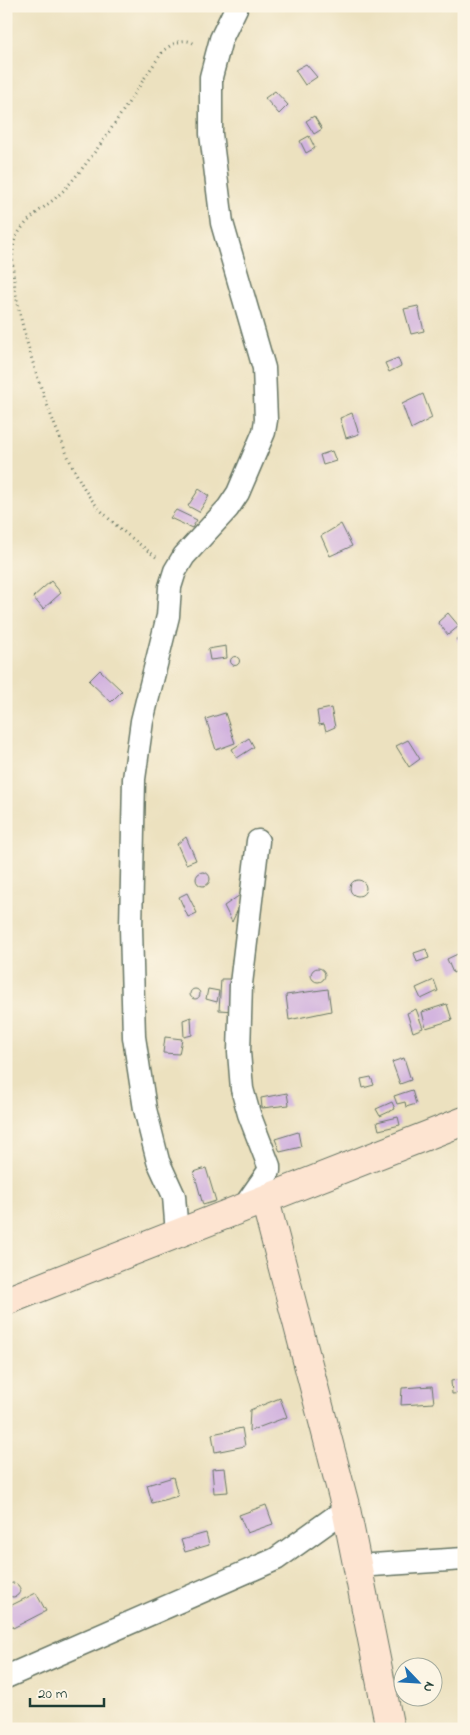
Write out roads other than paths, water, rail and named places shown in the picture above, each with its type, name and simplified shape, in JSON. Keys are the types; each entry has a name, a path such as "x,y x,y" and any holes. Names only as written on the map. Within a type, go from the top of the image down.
{"street":[{"path":"177,1234 174,1196 158,1161 145,1109 136,1046 131,928 134,779 142,721 168,616 170,587 175,571 184,556 228,508 238,492 264,432 266,420 264,368 222,223 212,134 211,77 228,23 237,6"},
{"path":"258,841 242,984 239,1052 242,1089 249,1114 269,1166 254,1204 346,1509 390,1729"},
{"path":"6,1301 464,1121"},
{"path":"6,1676 276,1559 346,1509"},
{"path":"357,1566 464,1559"}]}
